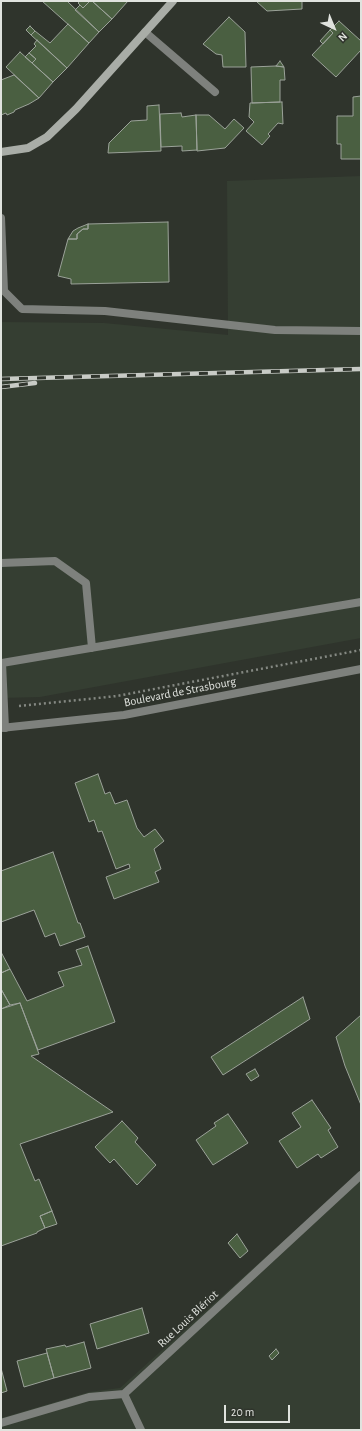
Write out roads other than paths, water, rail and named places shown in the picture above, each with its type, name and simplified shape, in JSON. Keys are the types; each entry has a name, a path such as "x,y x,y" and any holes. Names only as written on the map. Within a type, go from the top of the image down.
{"main road":[{"path":"1,152 28,148 47,137 76,110 172,1"}],"street":[{"path":"145,32 215,92"},
{"path":"1,218 4,291 22,309 105,311 275,330 361,331"},
{"path":"1,563 55,561 86,583 92,648"},
{"path":"3,728 4,708 2,663 361,602"},
{"name":"Boulevard de Strasbourg","path":"3,728 124,715 361,669"},
{"name":"Rue Louis Blériot","path":"124,1394 361,1176"},
{"path":"1,1423 89,1397 124,1394 141,1430"}],"railway":[{"path":"1,379 361,369"},
{"path":"1,387 35,383"}]}
